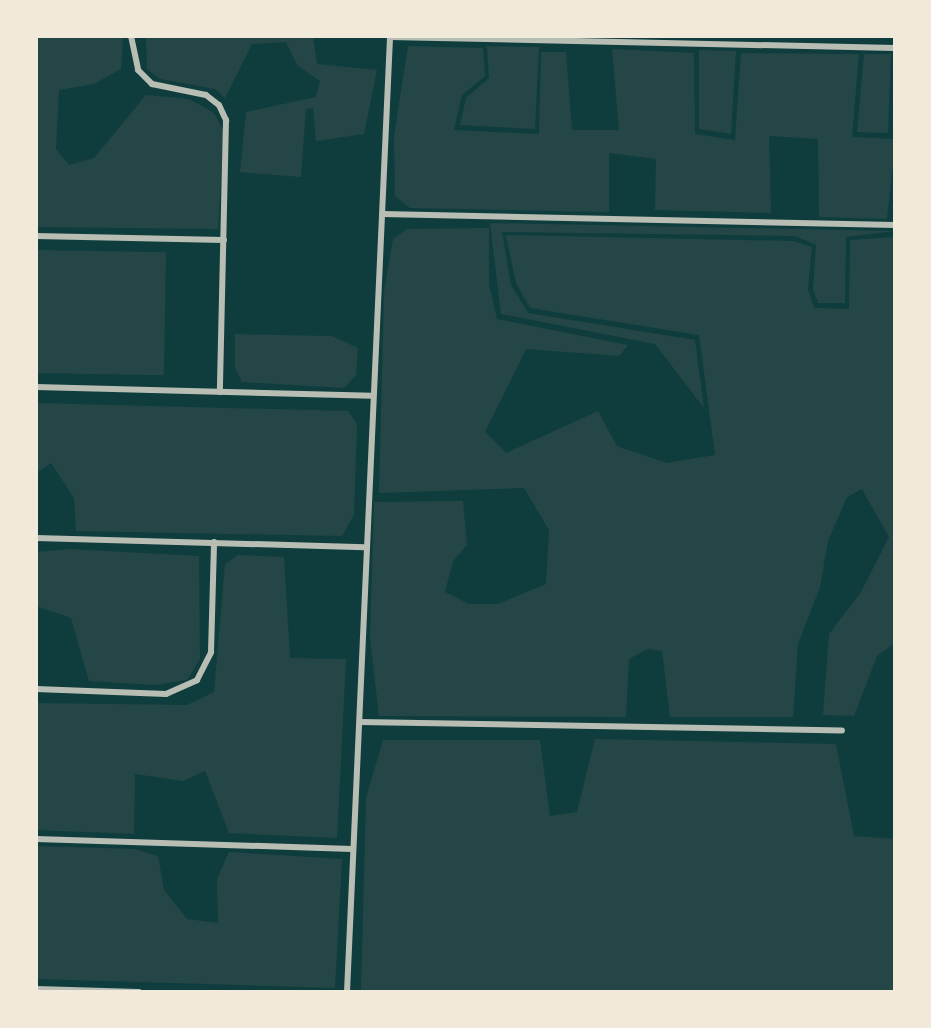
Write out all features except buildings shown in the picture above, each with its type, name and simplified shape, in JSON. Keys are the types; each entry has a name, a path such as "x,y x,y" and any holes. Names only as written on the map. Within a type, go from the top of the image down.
{"street":[{"path":"131,36 138,70 152,84 206,95 223,112 229,140 220,392"},
{"path":"347,992 352,849 360,722 365,546 390,37 895,48"},
{"path":"383,214 895,225"},
{"path":"36,236 224,240"},
{"path":"36,387 372,396"},
{"path":"36,537 365,546"},
{"path":"36,689 166,694 197,680 211,652 214,542"},
{"path":"360,722 842,730"},
{"path":"36,839 352,849"},
{"path":"36,989 139,992"}],"shaded area":[{"path":"36,36 123,36 121,69 94,84 59,90 56,149 69,165 94,158 146,95 189,99 214,113 224,132 218,229 36,227"},
{"path":"146,36 313,36 317,64 377,70 364,134 316,141 313,108 306,109 301,177 240,172 246,112 316,97 320,81 298,66 286,42 252,44 225,98 215,89 160,79 147,69"},
{"path":"408,46 483,48 485,76 462,95 454,130 539,134 541,52 566,52 572,130 619,130 612,49 694,53 695,134 735,140 741,53 859,54 852,137 893,139 895,79 895,144 887,219 819,217 818,139 769,136 771,213 655,210 656,159 609,153 609,212 410,208 395,196 394,136"},
{"path":"487,46 539,47 535,129 460,125 466,98 489,78"},
{"path":"699,50 736,51 731,134 699,129"},
{"path":"864,54 891,54 888,133 857,132"},
{"path":"490,223 895,231 846,237 845,303 818,303 813,289 816,245 795,236 502,232 511,285 528,313 695,340 704,408 655,344 501,314"},
{"path":"489,228 489,284 497,319 628,345 619,356 526,349 485,432 506,453 598,411 617,446 667,463 715,455 699,335 530,308 516,283 506,235 793,241 812,247 808,289 814,308 849,309 850,240 895,237 895,643 877,656 854,716 823,715 829,634 861,592 889,537 862,489 847,497 828,541 820,587 798,644 793,717 670,717 662,651 648,649 629,659 626,717 379,716 370,638 374,502 463,501 467,545 453,561 445,592 469,604 498,604 546,584 549,530 524,488 379,493 384,292 393,239 407,229"},
{"path":"36,250 166,252 164,375 36,373"},
{"path":"235,334 332,336 358,348 356,375 344,388 242,382 235,368"},
{"path":"36,403 348,411 357,424 354,515 342,536 76,531 74,498 51,463 36,473"},
{"path":"68,549 199,556 200,659 187,680 155,685 89,681 71,618 36,606 36,552"},
{"path":"238,555 284,557 290,658 346,659 337,838 229,833 205,771 183,781 135,774 134,834 36,830 36,703 187,705 214,692 225,564"},
{"path":"595,739 836,744 854,836 895,839 895,992 361,992 366,798 383,740 540,740 550,816 577,812"},
{"path":"36,846 135,849 158,856 164,890 187,919 218,923 217,879 229,852 342,859 335,988 36,979"}]}
